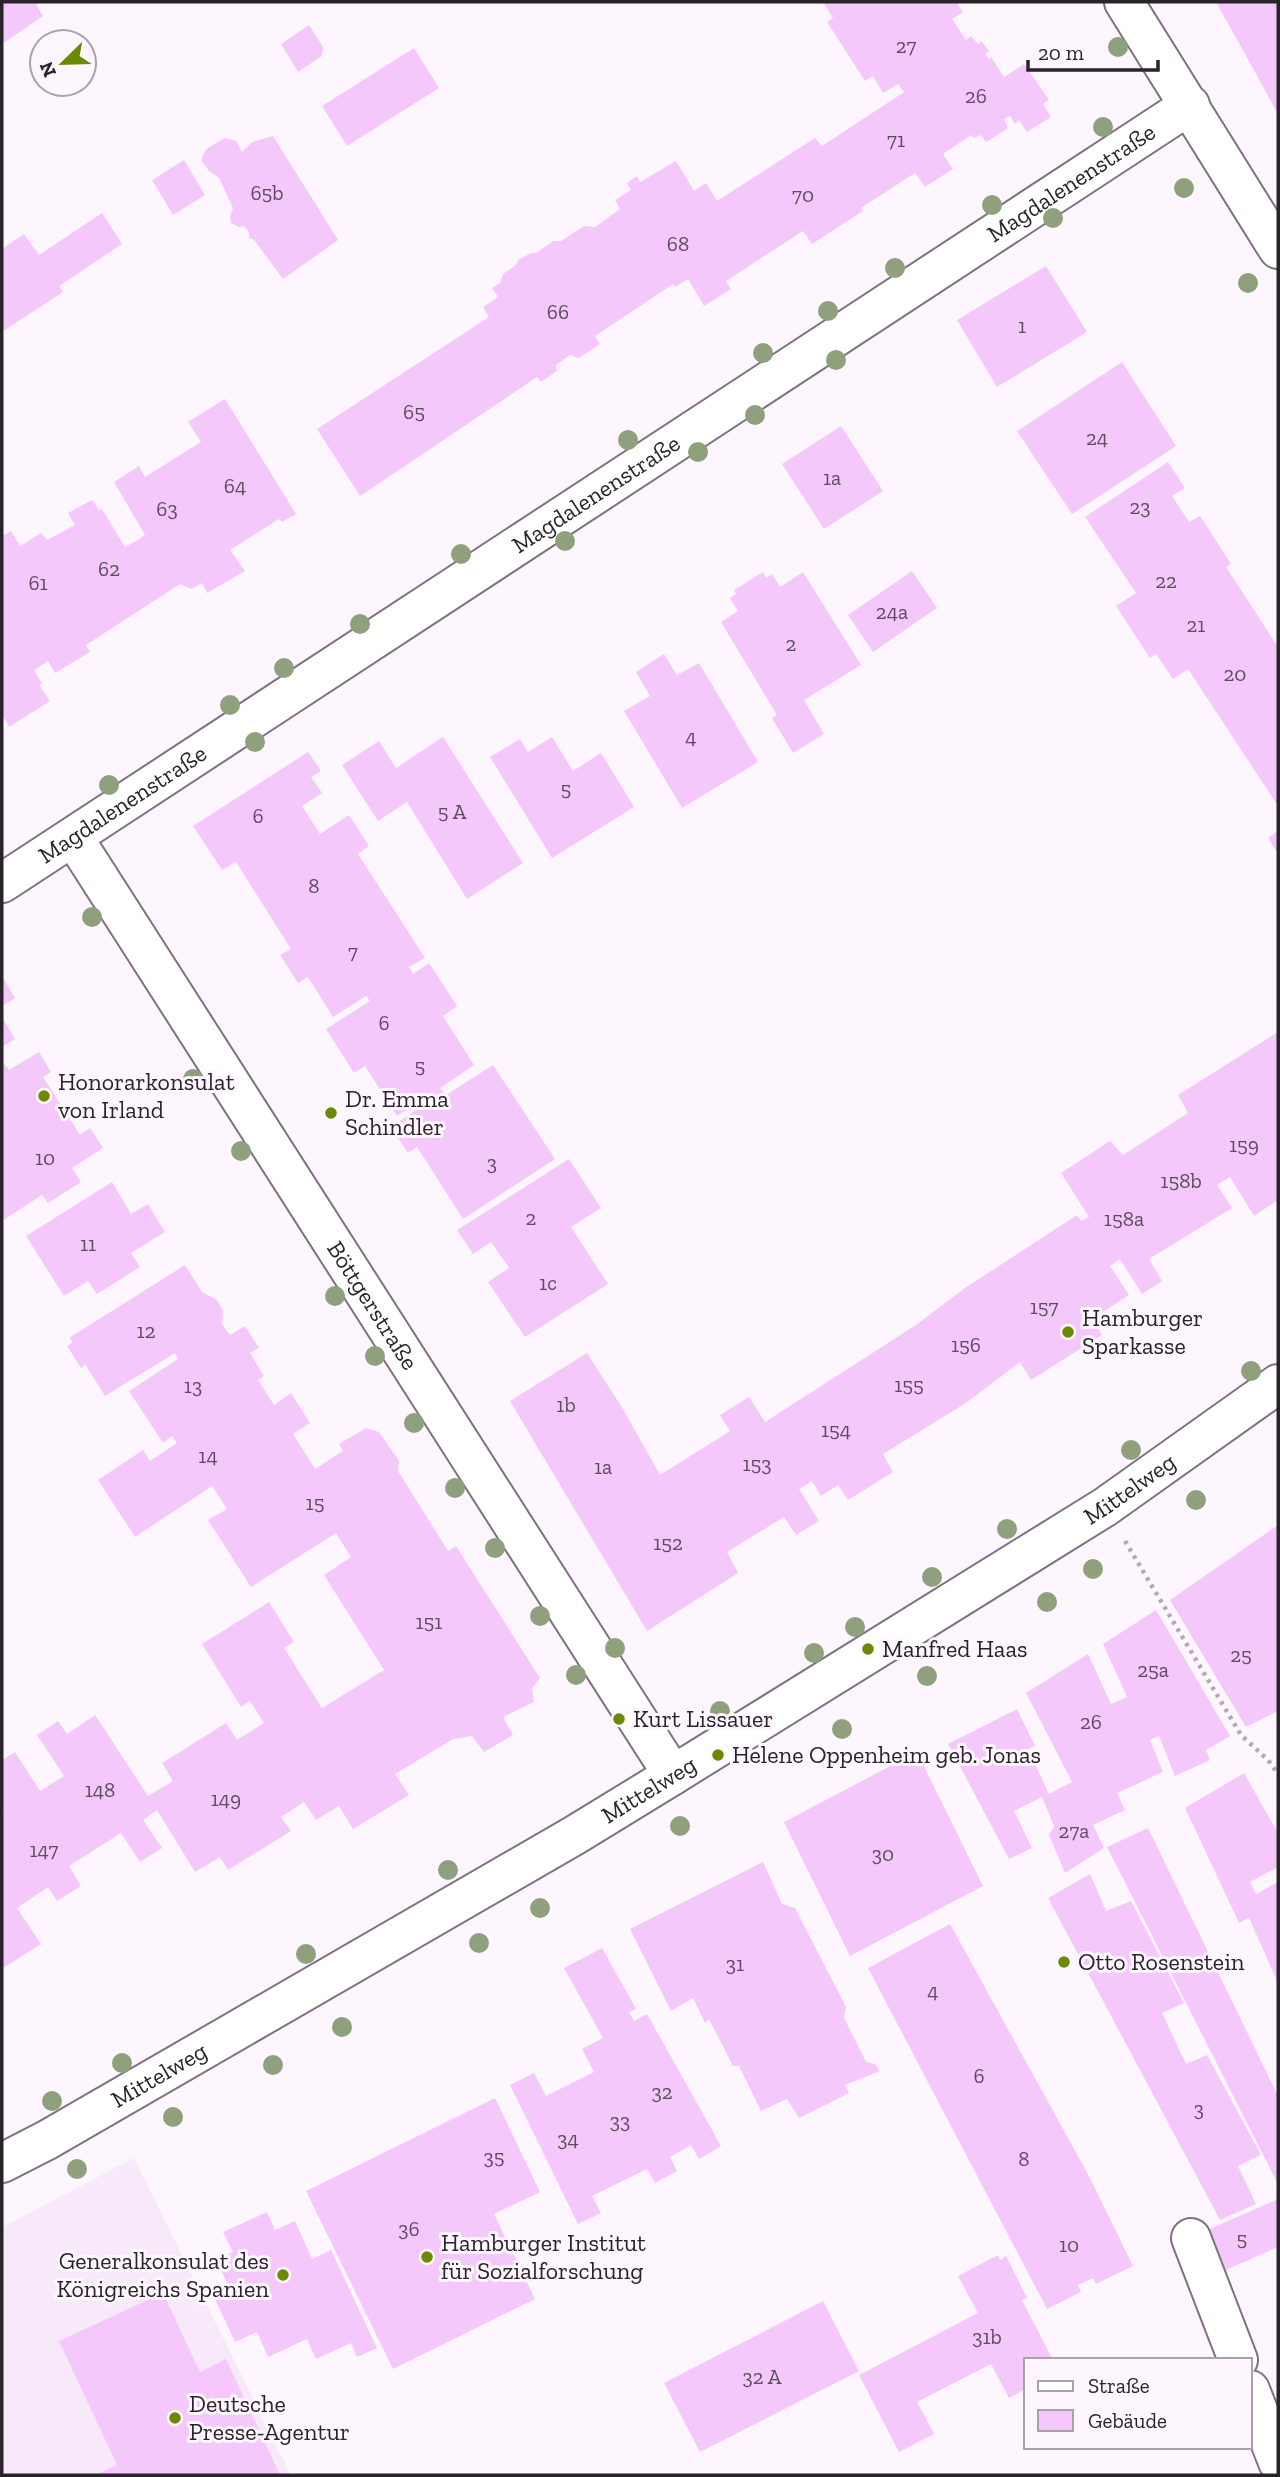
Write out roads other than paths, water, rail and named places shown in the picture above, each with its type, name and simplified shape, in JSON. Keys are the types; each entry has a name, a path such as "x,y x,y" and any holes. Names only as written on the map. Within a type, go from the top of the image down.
{"street":[{"path":"1125,2 1278,249"},
{"name":"Magdalenenstraße","path":"2,883 1190,105"},
{"name":"Böttgerstraße","path":"73,837 673,1775"},
{"name":"Mittelweg","path":"2,2163 47,2140 564,1841 673,1775 1105,1507 1278,1384"},
{"path":"1191,2238 1237,2358"},
{"path":"1252,2395 1278,2462"}],"place":[{"name":"Honorarkonsulat von Irland","path":"44,1096"},
{"name":"Dr. Emma Schindler","path":"331,1113"},
{"name":"Hamburger Sparkasse","path":"1068,1332"},
{"name":"Manfred Haas","path":"868,1649"},
{"name":"Kurt Lissauer","path":"619,1719"},
{"name":"Helene Oppenheim geb. Jonas","path":"718,1755"},
{"name":"Otto Rosenstein","path":"1064,1962"},
{"name":"Hamburger Institut für Sozialforschung","path":"427,2257"},
{"name":"Generalkonsulat des Königreichs Spanien","path":"283,2275"},
{"name":"Deutsche Presse-Agentur","path":"175,2418"}]}
